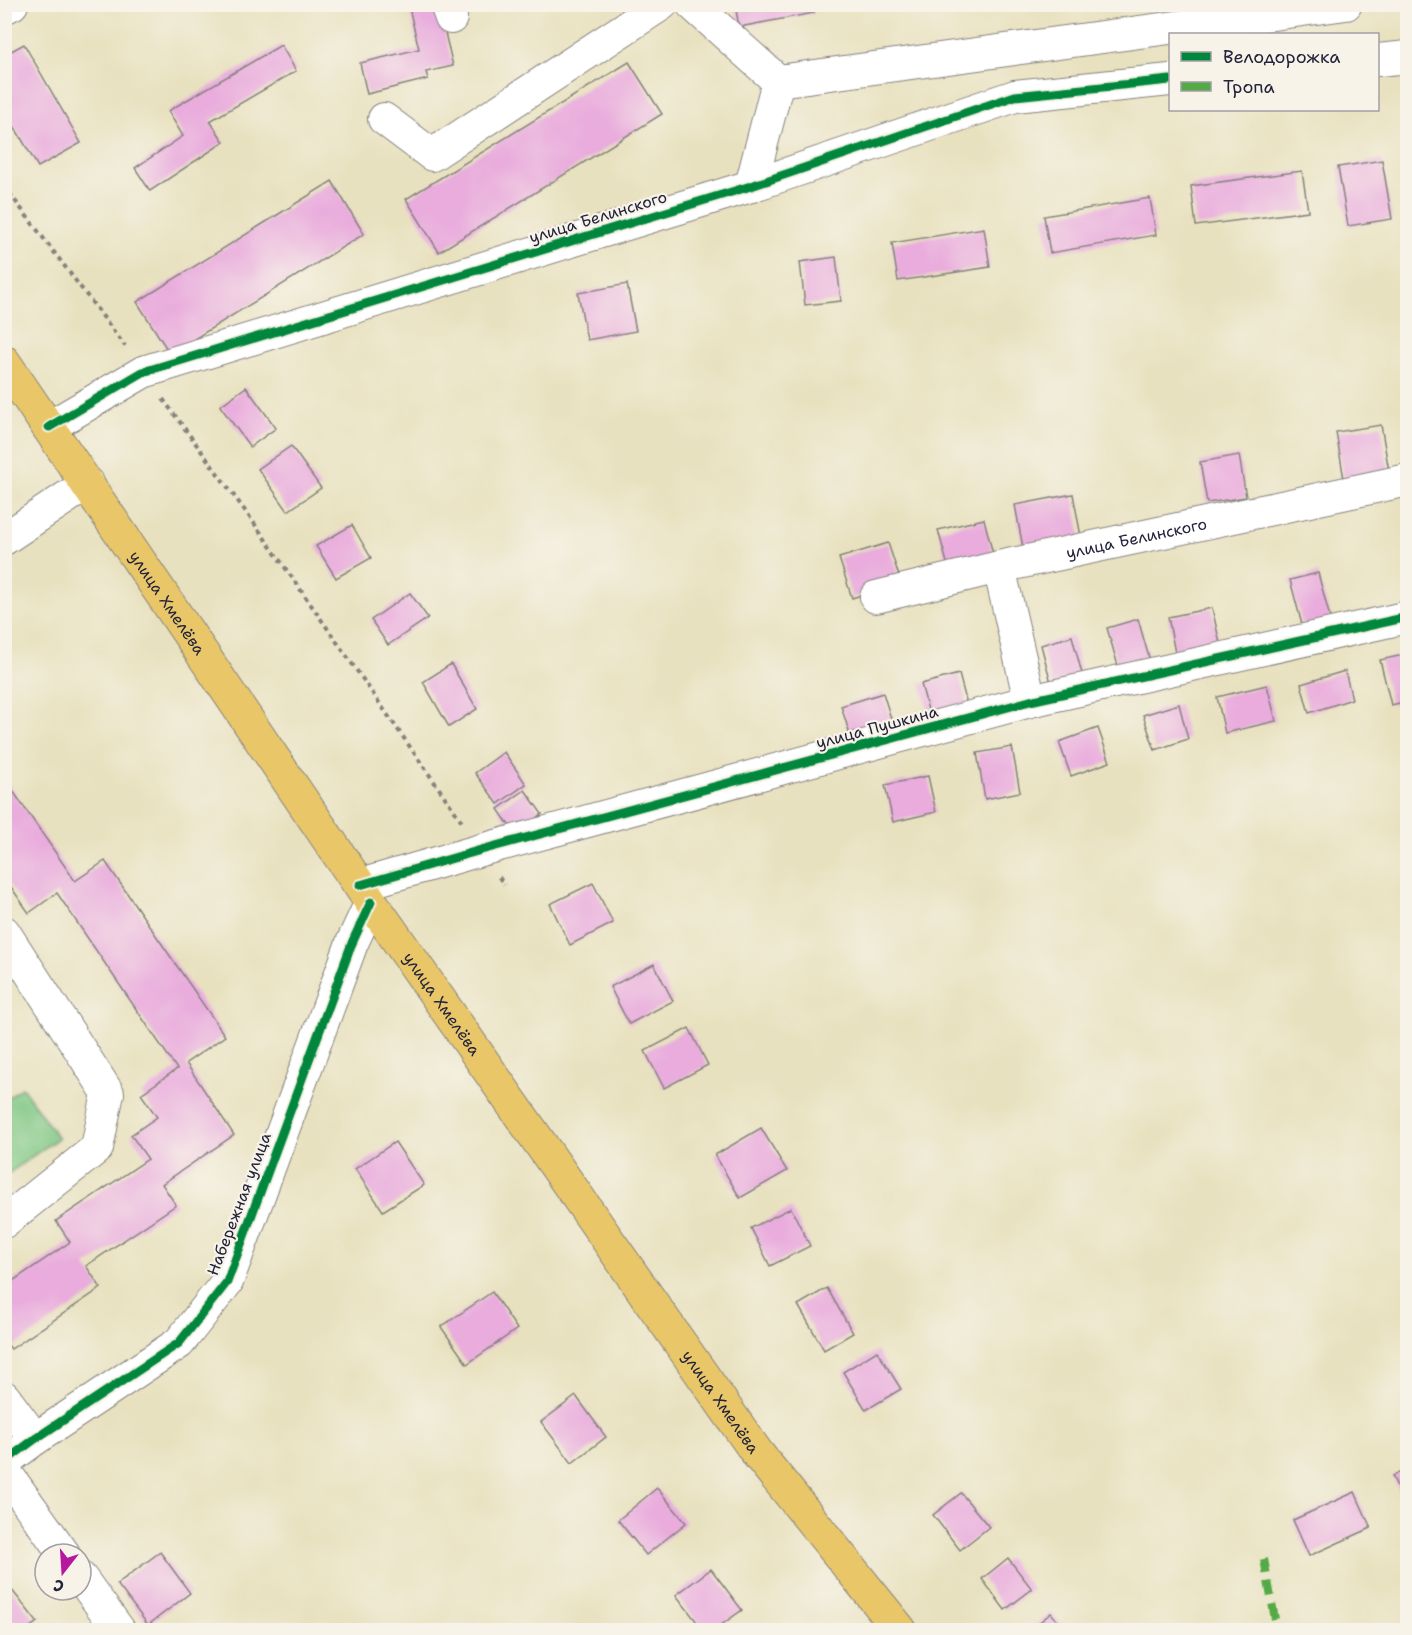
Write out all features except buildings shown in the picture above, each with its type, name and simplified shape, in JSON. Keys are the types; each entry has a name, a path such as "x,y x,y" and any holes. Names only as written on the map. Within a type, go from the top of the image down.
{"main road":[{"name":"улица Хмелёва","path":"4,362 365,894 757,1453 900,1630"}],"street":[{"path":"4,8 12,4"},
{"path":"384,119 432,155 663,4"},
{"path":"692,4 778,81 1346,4"},
{"path":"1379,60 1407,57"},
{"name":"улица Белинского","path":"49,427 143,372 751,186 1015,96 1169,80"},
{"path":"751,186 778,81"},
{"name":"улица Белинского","path":"876,597 999,567 1407,480"},
{"path":"4,539 88,483"},
{"path":"999,567 1030,701"},
{"name":"улица Пушкина","path":"365,894 481,850 1030,701 1407,617"},
{"name":"Набережная улица","path":"4,1462 179,1343 227,1282 352,944 365,894"},
{"path":"4,932 108,1093 97,1148 4,1222"},
{"path":"4,1397 35,1439"},
{"path":"4,1470 55,1542"},
{"path":"93,1594 119,1630"}],"path":[{"path":"4,186 254,523 433,778 504,885"}],"green space":[{"path":"22,1087 58,1138 6,1175 5,1100"}],"marked path":[{"path":"1264,1559 1277,1630"}],"cycle path":[{"path":"49,427 143,372 751,186 1015,96 1169,80"},
{"path":"360,885 1030,701 1408,617"},
{"path":"4,1462 179,1343 227,1282 352,943 371,902"}]}
